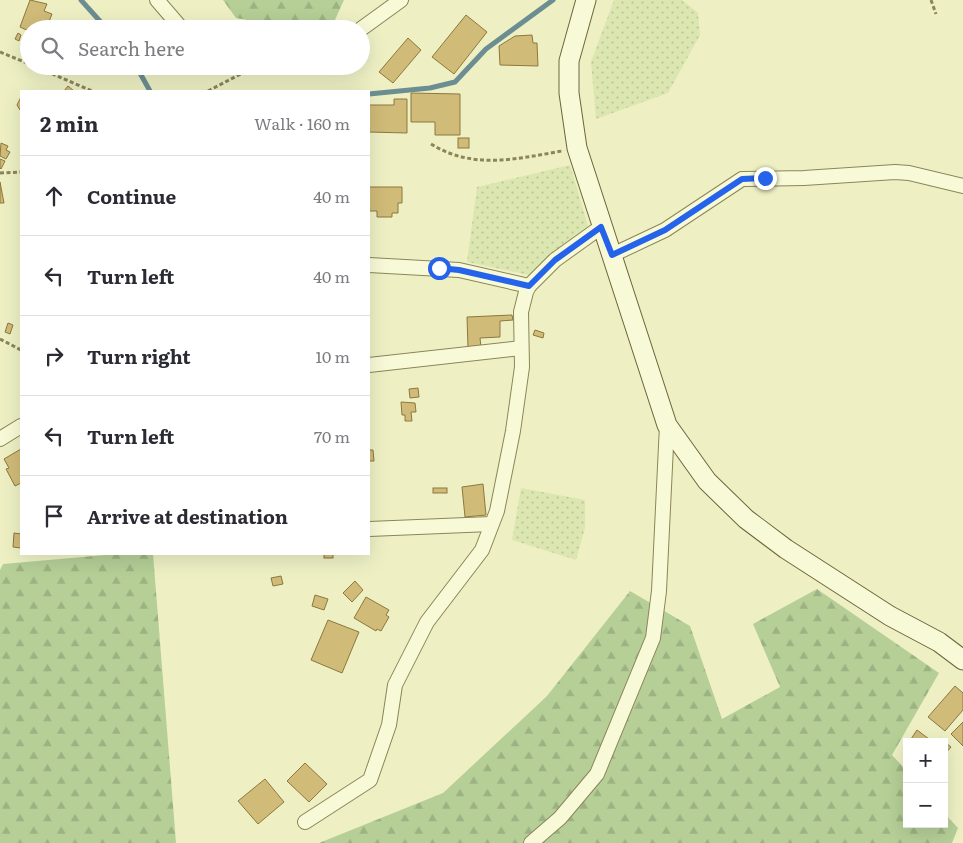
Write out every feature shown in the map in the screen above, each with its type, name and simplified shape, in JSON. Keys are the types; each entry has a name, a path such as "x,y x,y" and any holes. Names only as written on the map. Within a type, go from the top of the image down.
{"street":[{"path":"157,0 174,20"},
{"path":"370,22 401,0"},
{"path":"586,0 569,61 569,93 577,148 601,227 612,255 667,425 708,481 746,519 786,549 890,616 939,642 963,660"},
{"path":"612,255 665,230 742,179 804,178 895,172 909,173 963,186"},
{"path":"305,822 370,780 389,725 395,685 427,622 482,550 496,510 513,431 522,367 522,305 529,286 555,260 601,227"},
{"path":"370,266 459,270 529,286"},
{"path":"370,365 521,348"},
{"path":"531,843 560,818 597,774 653,638 659,591 667,425"},
{"path":"0,439 20,427"},
{"path":"370,530 491,524"}],"path":[{"path":"931,0 936,14"},
{"path":"0,52 20,60"},
{"path":"55,75 90,90"},
{"path":"210,90 239,75"},
{"path":"431,144 455,156 482,161 501,161 577,148"},
{"path":"0,173 20,172"},
{"path":"0,339 20,349"}],"green space":[{"path":"223,0 344,0 335,20 248,20 236,18"},
{"path":"614,0 682,0 698,13 700,35 668,93 596,119 591,62"},
{"path":"570,165 588,226 529,275 467,262 477,187"},
{"path":"521,488 585,500 585,528 576,560 512,540"},
{"path":"106,555 153,555 176,843 0,843 0,570 3,564"},
{"path":"817,589 939,673 892,755 903,767 903,828 948,828 948,817 958,828 952,843 319,843 443,793 547,696 630,591 690,626 722,719 780,687 753,624"}],"building":[{"path":"30,0 47,4 44,11 52,14 50,20 23,20"},
{"path":"466,15 487,32 454,74 432,57"},
{"path":"18,33 20,34 19,41 15,39"},
{"path":"532,35 533,43 537,43 538,66 500,65 499,46 515,36"},
{"path":"408,38 421,50 393,83 379,72"},
{"path":"68,86 73,90 65,90"},
{"path":"411,93 460,94 460,135 435,135 435,122 411,122"},
{"path":"20,99 20,110 17,105"},
{"path":"394,99 407,99 407,133 370,132 370,105 394,105"},
{"path":"458,138 469,138 469,148 458,148"},
{"path":"1,143 8,146 6,150 10,152 6,159 0,156"},
{"path":"0,159 5,161 1,169 0,168"},
{"path":"0,182 4,203 0,203"},
{"path":"370,187 402,187 402,203 398,203 398,213 392,213 392,217 377,217 377,211 370,211"},
{"path":"512,315 513,320 500,321 500,337 480,338 481,347 468,348 467,317"},
{"path":"8,323 13,325 10,334 5,332"},
{"path":"535,330 544,333 543,338 533,335"},
{"path":"418,388 419,397 410,398 409,389"},
{"path":"401,402 415,403 416,412 411,412 412,421 405,421 405,415 402,415"},
{"path":"20,450 20,484 15,486 6,469 9,468 4,459"},
{"path":"370,450 373,450 374,461 370,461"},
{"path":"483,484 486,515 465,517 462,487"},
{"path":"433,488 447,488 447,493 433,493"},
{"path":"14,533 20,534 20,548 13,547"},
{"path":"324,555 333,555 333,558 324,558"},
{"path":"281,576 283,584 273,586 271,578"},
{"path":"355,581 363,590 352,602 343,593"},
{"path":"315,595 328,599 324,610 312,606"},
{"path":"366,597 389,610 386,615 389,617 381,631 377,629 376,631 354,618"},
{"path":"328,620 359,632 342,673 311,660"},
{"path":"955,686 963,693 963,710 945,731 928,717"},
{"path":"963,722 963,746 951,734"},
{"path":"917,730 928,738 912,738"},
{"path":"305,763 327,784 309,802 287,781"},
{"path":"265,779 284,802 258,824 238,801"}],"waterway":[{"path":"81,0 99,20"},
{"path":"370,94 430,88 455,82 486,49 553,0"},
{"path":"141,75 149,90"}],"route":[{"path":"439,268 459,270 529,286 555,260 601,227 612,255 665,230 732,184 742,179 765,178"}]}
